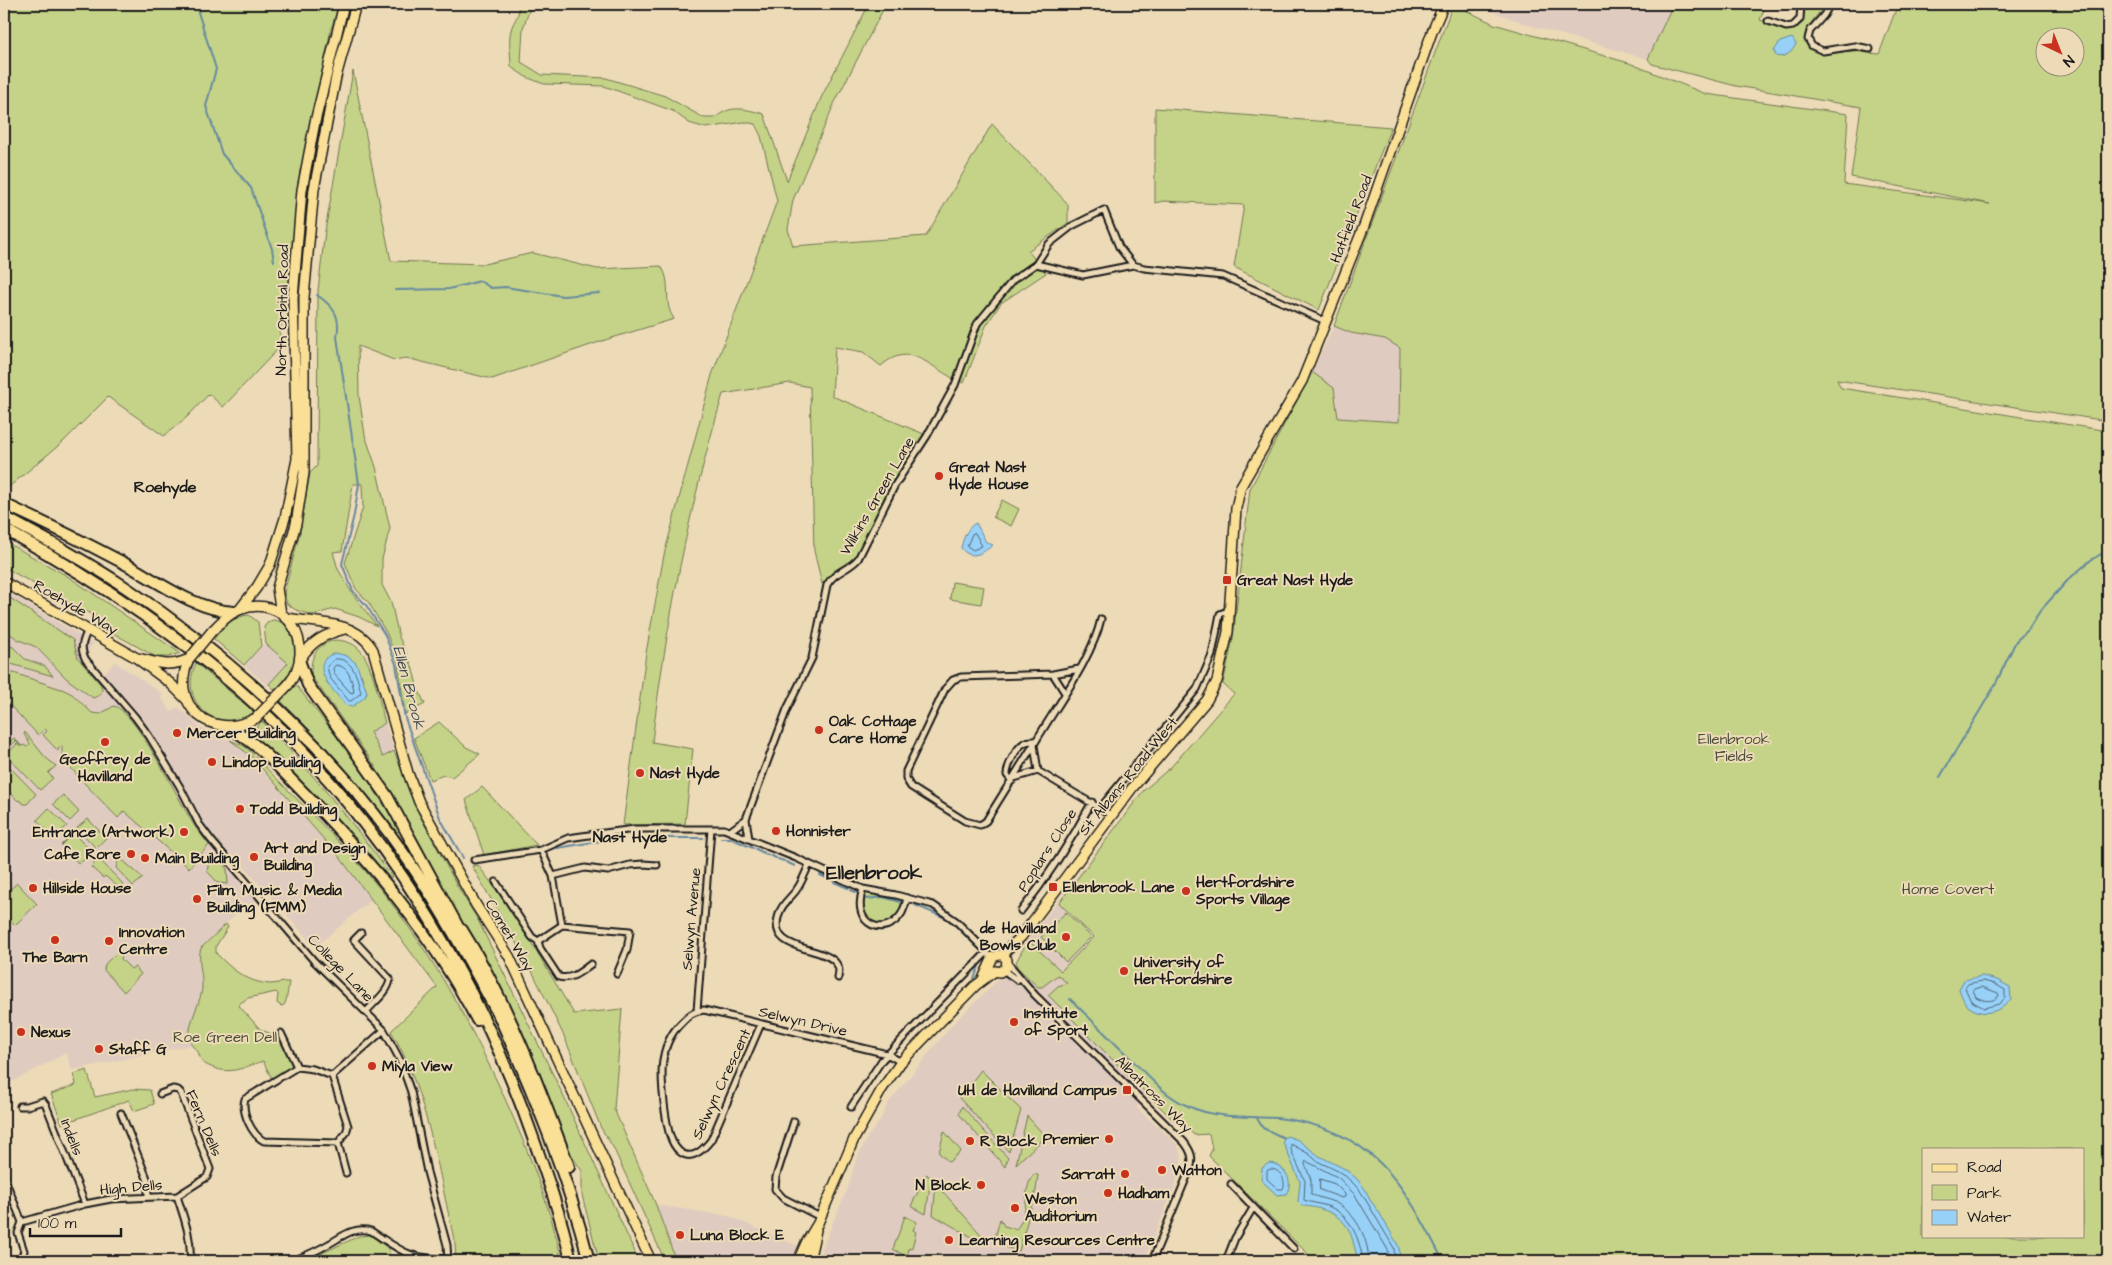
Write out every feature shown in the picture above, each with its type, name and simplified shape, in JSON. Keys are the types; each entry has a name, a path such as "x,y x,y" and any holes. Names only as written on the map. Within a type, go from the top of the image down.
{"highway":[{"path":"4,504 120,561 202,606 223,612 237,611"},
{"path":"4,517 95,568 179,625 255,687 311,741 354,790 413,868 449,924 498,1014"},
{"path":"4,529 80,573 177,640 245,695 292,740 329,780 390,858 438,931 490,1031 521,1105 555,1202 571,1261"},
{"path":"300,661 308,685 387,796 493,984 570,1170 594,1261"},
{"path":"228,727 257,746 348,840 389,887 422,930 455,981 521,1105"},
{"path":"451,912 535,1098 561,1167 589,1261"}],"main road":[{"name":"North Orbital Road","path":"237,611 257,587 270,565 285,518 297,459 293,298 302,190 315,122 344,4"},
{"name":"North Orbital Road","path":"283,616 277,588 296,524 304,473 304,297 313,198 326,122 356,4"},
{"name":"Hatfield Road","path":"1270,438 1302,381 1364,226 1432,32 1444,4"},
{"name":"St Albans Road West","path":"798,1261 819,1220 854,1139 882,1089 901,1062 1015,944 1111,815 1207,700 1217,682 1228,632 1234,530 1241,486 1270,438"},
{"name":"Roehyde Way","path":"4,582 135,657 170,683 187,701"},
{"path":"300,661 300,640 283,616 261,607 237,611 212,631 189,659 183,680 187,701 204,720 219,726 239,726 256,718 288,685 296,674 300,661 308,647 330,632 347,629"},
{"name":"Comet Way","path":"283,616 331,624 347,629 364,638 373,650 408,773 419,802 471,897 509,956 651,1261"},
{"name":"Roehyde Way","path":"135,657 167,665 177,664 189,659"},
{"name":"St Albans Road West","path":"809,1261 819,1220"}],"street":[{"path":"1768,20 1786,28 1793,26 1800,18 1801,4"},
{"path":"1830,4 1809,33 1808,39 1812,46 1823,51 1854,46 1870,49"},
{"path":"1133,265 1119,248 1104,210 1072,226 1049,244 1036,264 1083,275 1133,265 1224,276 1325,321"},
{"name":"Wilkins Green Lane","path":"749,839 746,820 787,709 812,658 827,585 832,576 852,565 858,559 895,485 927,436 956,386 977,324 1013,280 1036,264"},
{"name":"St Albans Road West","path":"1101,808 1197,689 1212,655 1220,614 1230,610"},
{"path":"1079,669 1053,674 953,680 945,689 906,771 911,787 965,821 980,825 988,818 1079,669 1089,651 1101,619"},
{"name":"College Lane","path":"88,629 82,644 82,652 149,736 199,824 259,898 314,961 384,1030 399,1058 411,1092 427,1172 445,1236 448,1260"},
{"path":"1053,674 1065,693"},
{"path":"1035,743 1028,741 1022,744 1007,769 1007,775 1013,779 1038,772 1092,802 1111,815"},
{"path":"1035,743 1038,772"},
{"name":"Poplars Close","path":"1021,912 1046,880 1070,844 1092,802"},
{"path":"730,831 746,820"},
{"path":"474,860 541,850 568,838 635,829 711,829 730,831 863,889 908,898 940,909 998,961"},
{"name":"Selwyn Avenue","path":"697,1011 711,829"},
{"path":"541,850 553,876 562,925"},
{"path":"553,876 585,868 608,871 630,865 656,865"},
{"path":"809,865 796,890 782,906 778,914 778,926 780,933 790,943 832,959 839,970 838,978"},
{"path":"496,882 532,937 538,941 540,948 559,977 575,976 591,964"},
{"path":"863,889 859,900 860,912 865,921 878,926 892,923 898,917 908,898"},
{"path":"538,941 562,925 630,931 627,950 617,974"},
{"path":"361,932 354,940 390,979 390,985 366,1012"},
{"name":"St Albans Road West","path":"851,1107 887,1054 998,961"},
{"name":"Albatross Way","path":"998,961 1035,995 1191,1151 1190,1169 1152,1261"},
{"name":"Albatross Way","path":"998,961 1035,995"},
{"name":"Selwyn Drive","path":"697,1011 704,1010 887,1054 901,1062"},
{"name":"Selwyn Crescent","path":"697,1011 677,1027 669,1039 662,1064 662,1088 671,1138 679,1151 689,1155 704,1150 711,1140 761,1024"},
{"path":"332,1076 384,1030"},
{"path":"281,1033 297,1068"},
{"path":"297,1068 313,1069 332,1076 348,1126 346,1133 338,1142 264,1141 258,1138 251,1127 244,1105 245,1099 297,1068"},
{"name":"Fern Dells","path":"160,1094 173,1089 181,1093 210,1169 210,1173 206,1177 177,1196"},
{"name":"Indells","path":"20,1106 42,1102 46,1105 85,1204"},
{"path":"120,1113 148,1181 148,1197"},
{"path":"794,1121 776,1177 775,1190 783,1198 819,1220"},
{"path":"338,1142 346,1173"},
{"path":"4,1177 22,1222 18,1233 24,1251 22,1256"},
{"path":"1231,1184 1294,1249"},
{"name":"High Dells","path":"22,1222 85,1204 111,1199 177,1196 189,1233 190,1261"},
{"path":"1226,1261 1235,1238 1253,1208"},
{"path":"293,1261 325,1246 346,1233 365,1229 411,1256 448,1260"}],"shaded area":[{"path":"1472,4 1673,4 1648,59 1535,27"},
{"path":"1334,326 1351,333 1385,339 1400,348 1399,423 1338,418 1336,393 1312,372"},
{"path":"4,590 94,644 90,647 88,654 103,674 115,662 163,694 161,697 171,712 178,707 201,728 230,740 246,752 341,859 372,899 315,947 237,859 235,865 258,901 235,915 201,948 200,972 203,985 190,1035 191,1045 72,1070 66,1053 4,1086"},
{"path":"268,644 288,663 268,686 244,665 261,646"},
{"path":"385,723 394,751 383,757 370,732"},
{"name":"University of Hertfordshire","path":"1171,767 1164,1069 1137,1108 1177,1144 1182,1158 1176,1183 1144,1261 820,1261 820,1253 850,1183 855,1163 867,1138 880,1121 887,1105 951,1026 1016,962 1028,940 1143,791"},
{"path":"656,1205 728,1216 798,1246 791,1261 676,1261"}],"green space":[{"path":"4,4 339,4 331,29 298,188 289,295 285,296 278,349 223,407 209,394 187,417 164,436 108,397 64,441 4,491"},
{"path":"517,4 528,4 530,8 523,28 521,62 542,75 606,78 665,96 704,118 715,118 733,109 744,109 764,114 787,181 821,98 869,4 886,4 834,104 793,200 788,229 793,246 926,236 992,124 1068,204 1068,223 1028,251 1046,273 1001,303 986,326 964,383 913,356 903,355 892,358 881,366 863,352 835,347 832,396 924,434 892,482 855,558 831,574 822,584 814,551 810,387 790,383 723,394 689,523 680,566 664,654 652,742 693,749 685,824 623,825 646,653 664,555 712,375 777,201 761,136 755,124 744,122 706,128 689,123 673,111 604,86 544,84 526,77 511,67 510,34 518,14"},
{"name":"Ellenbrook Fields","path":"1453,4 1494,24 1629,63 1706,94 1848,114 1844,184 1990,204 1851,177 1861,107 1736,86 1652,64 1648,59 1673,4 1766,4 1760,20 1791,30 1803,23 1805,4 1825,4 1806,32 1805,36 1812,49 1826,54 1853,51 1879,54 1898,4 2108,4 2108,421 1837,380 1841,388 2108,431 2108,1261 1315,1261 1209,1156 1212,1149 1209,1134 1194,1135 1183,1124 1172,1119 1048,995 1058,986 1067,983 1058,975 1042,987 1038,987 1017,967 1016,962 1028,940 1061,971 1094,937 1059,903 1143,791 1171,767 1234,694 1223,684 1233,638 1250,489 1312,372 1334,388 1338,418 1399,422 1400,348 1385,339 1351,333 1334,326"},
{"path":"353,71 391,261 484,264 533,253 597,269 661,266 665,272 670,313 674,319 602,341 492,379 406,358 394,360 358,346 359,396 365,435 376,467 390,528 382,559 382,585 391,602 399,637 412,666 418,689 425,704 405,714 398,663 387,634 369,603 356,589 345,563 363,507 362,484 353,484 342,551 333,552 338,569 352,593 377,626 359,617 335,609 312,615 296,610 287,604 284,593 300,532 310,473 317,466 318,291 325,231"},
{"path":"1155,108 1391,127 1319,310 1234,267 1244,205 1163,201 1155,203"},
{"path":"1002,500 1019,509 1011,526 993,517"},
{"path":"4,541 69,577 180,653 168,657 156,657 102,627 94,615 80,610 4,567"},
{"path":"952,582 984,587 981,604 950,599"},
{"path":"4,594 73,640 78,658 101,685 100,695 93,698 67,679 36,647 17,639 4,629"},
{"path":"249,615 258,622 261,646 244,665 214,639 229,623"},
{"path":"273,620 286,626 290,632 295,654 292,668 275,690 269,684 288,663 266,644 264,627"},
{"path":"340,640 354,645 364,655 375,684 385,723 370,732 383,757 394,751 419,814 459,889 478,920 562,1093 639,1261 599,1261 582,1195 582,1171 564,1144 475,945 373,763 312,677 311,664 316,652 330,641","holes":["361,674 367,694 352,707 346,705 326,681"]},
{"path":"12,646 25,659 45,666 53,676 4,662 4,655"},
{"path":"196,663 254,712 240,719 227,721 215,718 204,712 197,703 192,691 192,678"},
{"path":"14,673 72,694 92,713 100,714 114,706 123,712 133,723 167,776 193,823 209,845 189,868 124,811 118,818 71,768 62,754 62,746 59,747 58,751 43,735 47,731 45,729 38,735 4,699 4,678 8,674"},
{"path":"296,685 355,760 400,830 397,832 312,732 281,701"},
{"path":"262,721 330,797 392,877 388,880 351,836 252,733"},
{"path":"439,722 466,747 480,754 452,777 444,775 430,780 414,738"},
{"path":"25,732 45,757 56,766 48,773 53,778 40,790 6,755 17,744 21,747 16,741 4,752 4,747 14,738 22,746 27,747 30,744 24,734"},
{"path":"230,740 244,746 252,753 350,854 381,890 418,940 465,1018 515,1121 545,1199 562,1261 456,1261 455,1244 431,1134 414,1079 391,1031 437,987 341,859 252,757"},
{"path":"4,761 36,794 27,804 18,801 4,786"},
{"path":"482,787 537,845 484,855 466,800"},
{"path":"63,795 79,812 70,821 53,804"},
{"path":"49,808 67,826 54,838 37,820"},
{"path":"88,819 106,838 96,848 77,828"},
{"path":"73,833 92,852 79,864 61,845"},
{"path":"119,857 143,878 133,886 116,868"},
{"path":"217,857 227,869 228,884 218,883 207,871 209,862"},
{"path":"99,859 123,884 119,888 105,876 103,878 91,867"},
{"path":"478,865 513,912 574,1014 622,1009 614,1109 656,1205 676,1261 665,1261 613,1147 601,1128 564,1036 530,967 472,866"},
{"path":"17,883 37,904 15,925 4,913 4,895"},
{"path":"863,889 907,898 903,909 894,920 878,926 862,917"},
{"name":"de Havilland Bowls Club","path":"1066,912 1091,937 1066,962 1041,937"},
{"name":"Roe Green Dell","path":"226,924 228,927 216,946 216,953 228,965 254,981 270,984 289,982 284,1005 281,1006 277,1003 278,994 276,992 248,998 239,1004 260,1029 278,1037 292,1063 290,1068 272,1079 263,1061 240,1069 227,1071 203,1063 191,1043 190,1029 202,987 201,948"},
{"path":"116,953 122,954 121,959 131,969 135,967 141,974 124,992 104,970 105,964"},
{"path":"87,1070 95,1097 133,1089 150,1090 154,1104 134,1111 129,1100 62,1124 51,1094 76,1085 74,1074"},
{"path":"981,1070 1021,1110 1009,1152 959,1098"},
{"path":"962,1106 1008,1158 1005,1167 959,1114"},
{"path":"1027,1116 1043,1134 1039,1143 1016,1164"},
{"path":"944,1131 961,1151 949,1162 939,1153"},
{"path":"927,1174 931,1179 926,1214 911,1206"},
{"path":"1034,1174 1038,1175 1036,1190 1019,1251 1007,1248 1007,1245 994,1241 1000,1219 1004,1226 1016,1229 1021,1223 1028,1187"},
{"path":"936,1184 985,1239 984,1244 933,1215"},
{"path":"905,1216 917,1222 913,1230 916,1232 912,1248 909,1248 907,1257 893,1249"},
{"path":"371,1235 389,1249 389,1261 305,1261 359,1236"}],"water":[{"path":"1792,38 1796,44 1793,49 1788,54 1776,56 1774,51 1780,42"},
{"path":"976,523 986,542 993,545 981,553 973,555 961,548 968,530"},
{"path":"336,653 347,656 356,663 367,692 365,697 352,707 346,705 335,693 322,670 323,663 327,657"},
{"path":"1982,976 1997,980 2010,987 2011,1000 2001,1008 1985,1013 1968,1006 1959,989 1964,980"},
{"path":"1287,1136 1298,1140 1319,1156 1345,1169 1357,1179 1365,1189 1399,1247 1400,1261 1359,1261 1350,1232 1341,1220 1325,1210 1302,1206 1298,1202 1300,1182 1283,1142"},
{"path":"1269,1163 1279,1166 1289,1179 1286,1194 1277,1195 1261,1180 1262,1168"}],"waterway":[{"name":"Ellen Brook","path":"203,4 198,12 216,69 206,106 222,154 251,188 272,249 274,261"},
{"path":"395,290 449,289 480,281 491,288 505,287 563,296 599,293"},
{"name":"Ellen Brook","path":"317,295 332,308 337,318 337,337 359,484 354,515 342,564 353,591 366,605 385,635 396,664 405,718 440,818 463,858"},
{"path":"1940,777 1994,687 2016,641 2027,631 2040,611 2069,579 2091,560 2108,550"},
{"name":"Ellen Brook","path":"645,838 703,838"},
{"name":"Ellen Brook","path":"721,838 730,838 753,848"},
{"name":"Ellen Brook","path":"551,849 613,839"},
{"name":"Ellen Brook","path":"756,849 764,853"},
{"name":"Ellen Brook","path":"766,854 776,858"},
{"name":"Ellen Brook","path":"778,859 784,861"},
{"name":"Ellen Brook","path":"786,862 795,866"},
{"name":"Ellen Brook","path":"820,875 831,880"},
{"name":"Ellen Brook","path":"834,882 848,888"},
{"name":"Ellen Brook","path":"851,890 858,893"},
{"name":"Ellen Brook","path":"864,897 867,899 883,897 901,902"},
{"name":"Ellen Brook","path":"915,905 948,919 952,923"},
{"name":"Ellen Brook","path":"955,925 978,948"},
{"path":"974,979 979,966"},
{"path":"1070,999 1158,1086 1180,1102 1199,1110 1221,1115 1277,1118 1310,1124 1337,1133 1361,1147 1381,1164 1399,1184 1429,1233 1443,1261"},
{"path":"1256,1117 1263,1128 1284,1138"}],"place":[{"name":"Great Nast Hyde House","path":"939,476"},
{"name":"Great Nast Hyde","path":"1227,580"},
{"name":"Oak Cottage Care Home","path":"819,730"},
{"name":"Mercer Building","path":"177,733"},
{"name":"Geoffrey de Havilland","path":"105,742"},
{"name":"Lindop Building","path":"212,762"},
{"name":"Nast Hyde","path":"640,773"},
{"name":"Todd Building","path":"240,809"},
{"name":"Honnister","path":"776,831"},
{"name":"Entrance (Artwork)","path":"184,832"},
{"name":"Cafe Rore","path":"131,854"},
{"name":"Art and Design Building","path":"254,857"},
{"name":"Main Building","path":"145,858"},
{"name":"Ellenbrook Lane","path":"1053,887"},
{"name":"Hillside House","path":"33,888"},
{"name":"Hertfordshire Sports Village","path":"1186,891"},
{"name":"Film, Music & Media Building (FMM)","path":"197,899"},
{"name":"de Havilland Bowls Club","path":"1066,937"},
{"name":"The Barn","path":"55,940"},
{"name":"Innovation Centre","path":"109,941"},
{"name":"University of Hertfordshire","path":"1124,971"},
{"name":"Institute of Sport","path":"1014,1022"},
{"name":"Nexus","path":"21,1032"},
{"name":"Staff G","path":"99,1049"},
{"name":"Miyla View","path":"372,1066"},
{"name":"UH de Havilland Campus","path":"1127,1090"},
{"name":"Premier","path":"1109,1139"},
{"name":"R Block","path":"970,1141"},
{"name":"Watton","path":"1162,1170"},
{"name":"Sarratt","path":"1125,1174"},
{"name":"N Block","path":"981,1185"},
{"name":"Hadham","path":"1108,1193"},
{"name":"Weston Auditorium","path":"1015,1208"},
{"name":"Luna Block E","path":"680,1235"},
{"name":"Learning Resources Centre","path":"949,1240"}],"district":[{"name":"Roehyde","path":"165,486"},
{"name":"Nast Hyde","path":"630,836"},
{"name":"Ellenbrook","path":"874,872"}],"park label":[{"name":"Home Covert","path":"1948,889"}]}
